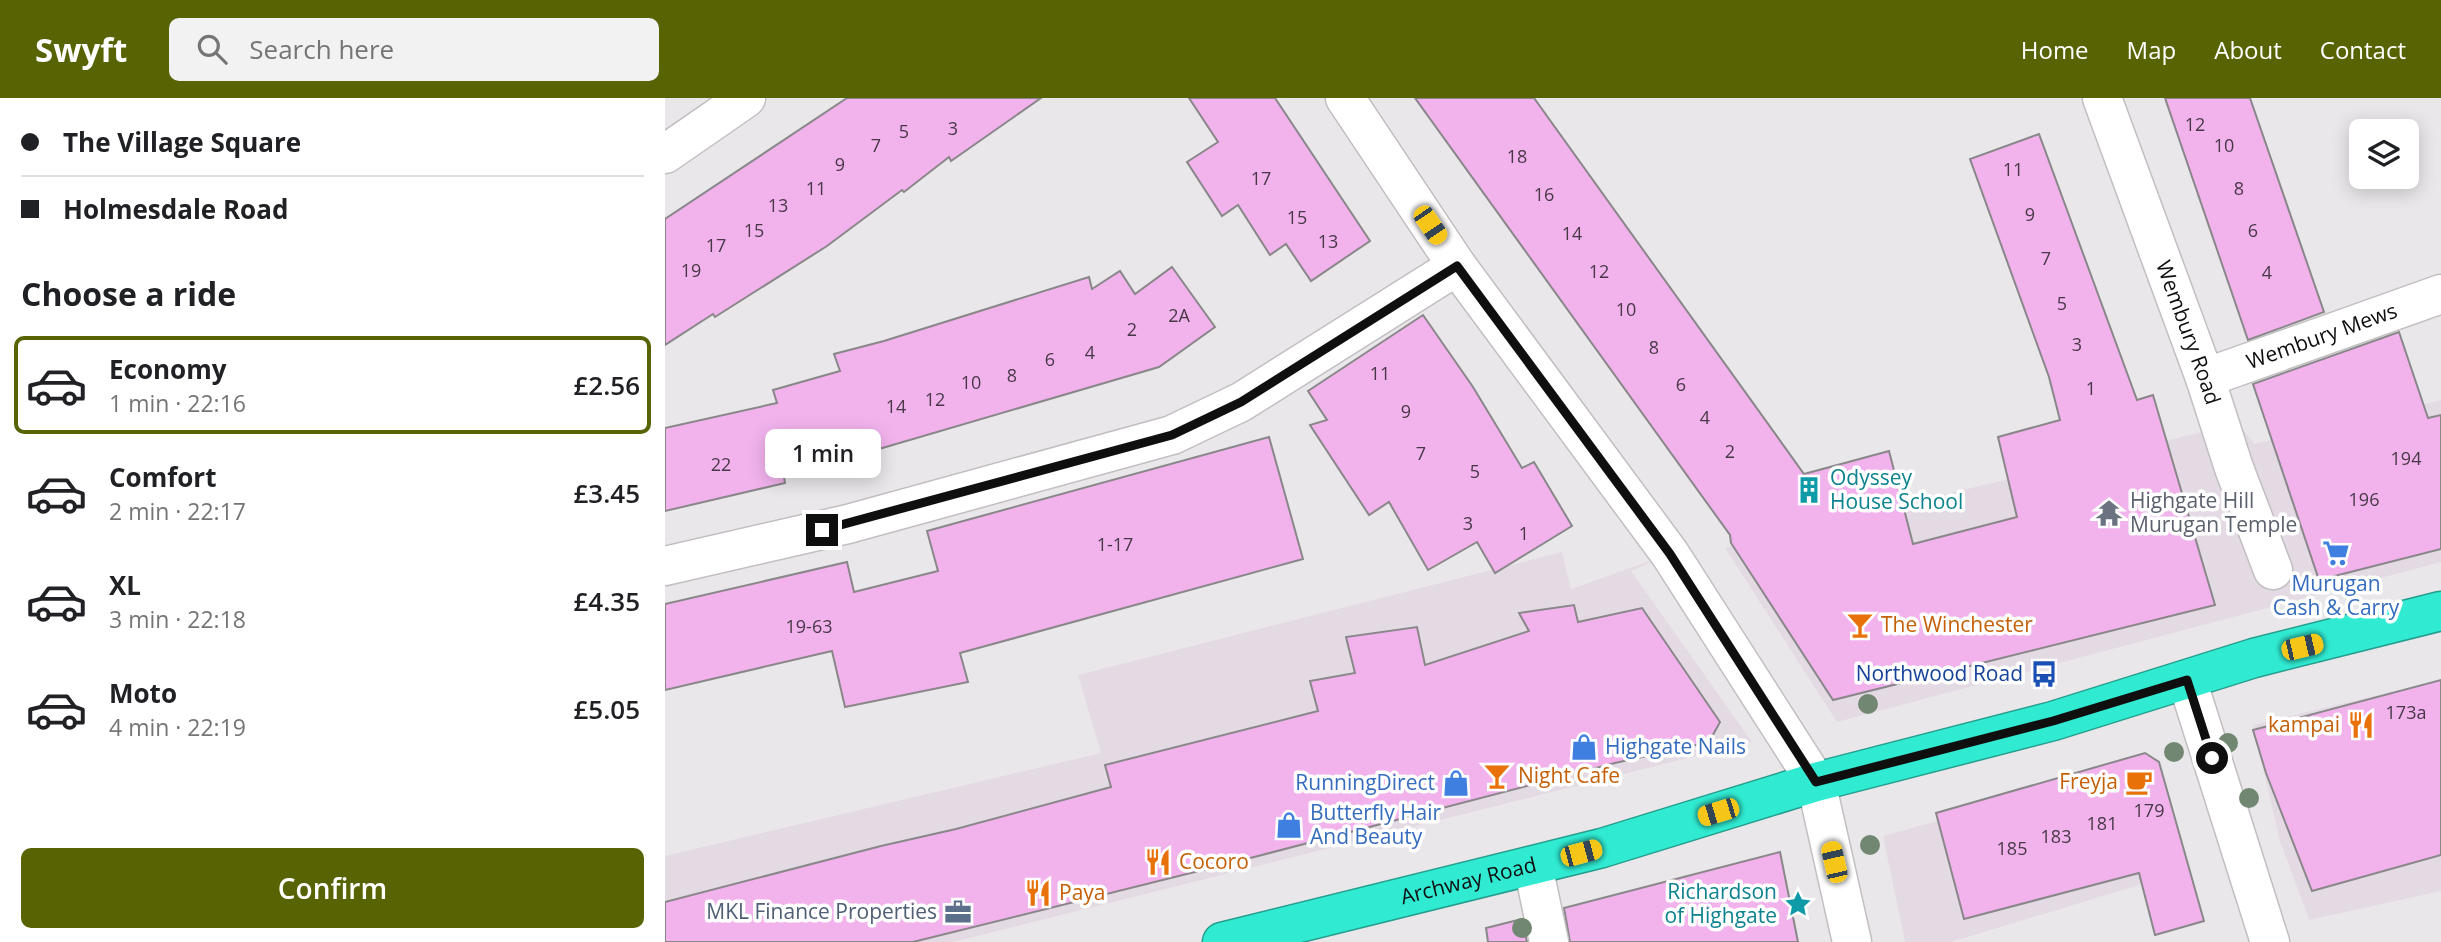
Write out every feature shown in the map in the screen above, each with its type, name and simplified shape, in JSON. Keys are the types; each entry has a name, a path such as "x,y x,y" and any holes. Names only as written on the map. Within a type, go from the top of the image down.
{"highway":[{"name":"Archway Road","path":"1222,942 1602,848 1816,782 2053,721 2254,659 2441,611"}],"street":[{"path":"665,154 747,98"},
{"name":"Wembury Road","path":"2102,98 2273,570"},
{"path":"1347,99 1457,266 1670,554 1816,782 1852,942"},
{"path":"665,566 848,524 1172,435 1241,402 1457,266"},
{"name":"Wembury Mews","path":"2205,378 2441,294"},
{"path":"2187,680 2270,942"},
{"path":"1533,866 1549,942"}],"shaded area":[{"path":"2205,378 2254,444 2441,400 2441,562 1837,722 1725,548 2202,432"},
{"path":"1562,552 1571,589 1670,554 1631,571 1752,742 953,942 665,942 665,856 1101,753 1078,675"},
{"path":"2441,680 2441,891 2309,920 2280,841 2253,725"},
{"path":"2149,763 2182,872 1951,942 1905,942 1883,836"}],"building":[{"path":"847,98 1041,98 951,161 949,157 827,246 715,317 713,314 665,345 665,219"},
{"path":"1189,98 1275,98 1370,241 1311,281 1286,244 1270,255 1238,205 1222,216 1187,162 1218,142"},
{"path":"1415,98 1534,98 1804,474 1889,451 1913,544 2017,517 1998,437 2060,420 2049,377 1970,159 2039,134 2137,400 2153,395 2215,605 1833,700 1731,543 1730,535"},
{"path":"2165,98 2250,98 2324,312 2248,340"},
{"path":"1172,267 1215,327 1159,367 845,459 846,462 784,477 785,483 665,511 665,428 777,403 773,390 840,371 834,354 1089,277 1092,289 1120,271 1135,294"},
{"path":"1423,315 1473,387 1522,468 1534,462 1572,526 1495,573 1477,542 1428,570 1389,502 1369,515 1310,425 1327,420 1308,391"},
{"path":"2399,332 2428,418 2441,415 2441,549 2319,580 2253,384"},
{"path":"1269,437 1303,559 960,653 968,682 845,707 832,651 665,690 665,604 847,562 854,592 938,571 927,531"},
{"path":"1574,605 1578,622 1642,608 1720,722 1709,742 1615,763 913,942 665,942 665,902 1111,787 1105,765 1318,711 1310,681 1355,673 1346,637 1417,627 1425,665 1529,631 1519,613"},
{"path":"2441,680 2441,855 2312,891 2266,773 2253,730"},
{"path":"2145,753 2159,762 2204,921 2155,935 2139,873 1964,919 1936,813"},
{"path":"1780,852 1798,942 1570,942 1564,908"},
{"path":"1522,919 1527,942 1488,942 1486,928"}],"place":[{"name":"Odyssey House School","path":"1809,490"},
{"name":"Highgate Hill Murugan Temple","path":"2109,513"},
{"name":"Murugan Cash & Carry","path":"2336,553"},
{"name":"The Winchester","path":"1860,625"},
{"name":"Northwood Road","path":"2044,674"},
{"name":"kampai","path":"2361,725"},
{"name":"Highgate Nails","path":"1584,747"},
{"name":"Night Cafe","path":"1497,776"},
{"name":"Freyja","path":"2139,782"},
{"name":"RunningDirect","path":"1456,783"},
{"name":"Butterfly Hair And Beauty","path":"1289,825"},
{"name":"Cocoro","path":"1158,862"},
{"name":"Paya","path":"1038,893"},
{"name":"Richardson of Highgate","path":"1798,904"},
{"name":"MKL Finance Properties","path":"958,912"}],"route":[{"path":"822,530 1172,435 1241,402 1457,266 1670,554 1816,782 2053,721 2187,680 2212,758"}]}
